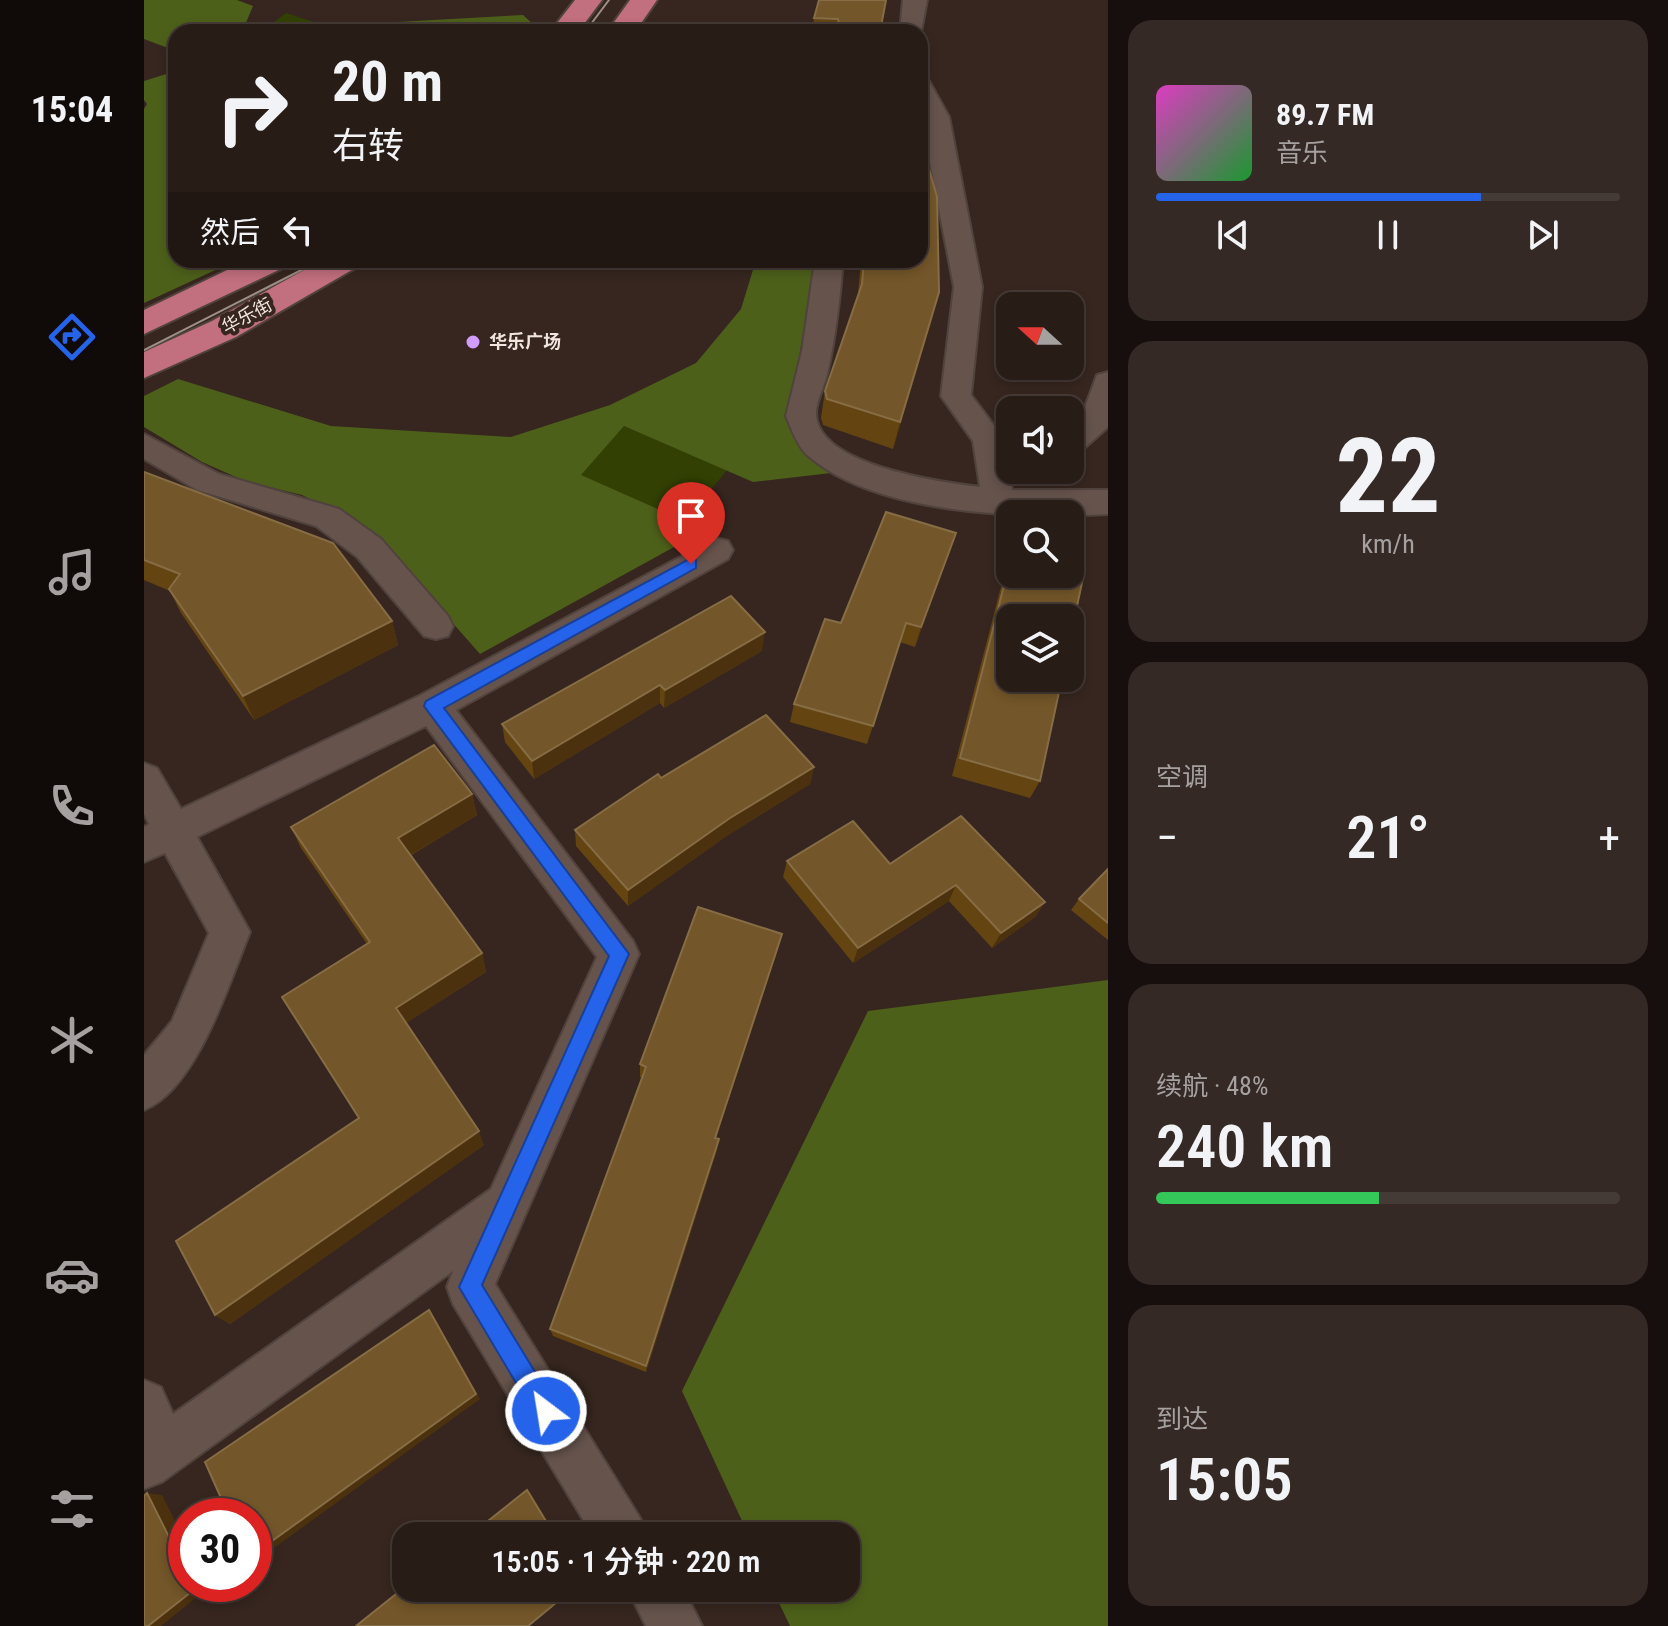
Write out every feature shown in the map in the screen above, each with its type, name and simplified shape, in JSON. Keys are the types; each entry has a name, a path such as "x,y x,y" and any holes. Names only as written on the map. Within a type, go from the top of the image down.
{"highway":[{"path":"570,24 589,0"},
{"path":"627,24 644,0"},
{"name":"华乐街","path":"144,323 257,268"},
{"name":"华乐街","path":"144,366 224,329 332,268"}],"street":[{"path":"913,24 915,0"},
{"path":"928,102 936,117 968,287 956,396 996,438"},
{"path":"828,268 824,314 801,416 817,447 875,479 914,491 996,501"},
{"path":"1084,432 1095,423 1108,382"},
{"path":"144,445 208,482 327,517 369,548 436,626"},
{"path":"1084,504 1108,502"},
{"path":"158,838 432,706 716,550"},
{"path":"432,706 619,954 470,1287 613,1522"},
{"path":"144,779 158,838 230,932 187,1035 144,1089"},
{"path":"144,1404 154,1457 508,1204"},
{"path":"661,1602 676,1626"}],"green space":[{"path":"144,0 237,0 253,6 245,24 168,24 168,48 144,39"},
{"path":"286,13 320,24 272,24"},
{"path":"523,15 533,24 361,24"},
{"path":"168,74 168,268 220,268 144,303 144,109 147,104 144,100 144,81"},
{"path":"754,268 816,268 798,362 791,431 831,473 753,482 624,426 581,475 685,521 694,536 480,654 370,529 302,495 245,481 202,462 144,427 144,396 178,379 331,426 511,437 610,405 696,363 741,309"},
{"path":"624,426 727,470 685,521 580,475"},
{"path":"1108,980 1108,1626 790,1626 779,1602 860,1602 860,1522 743,1522 682,1391 868,1011"}],"building":[{"path":"819,0 886,0 882,24 839,24 838,19 814,18"},
{"path":"928,166 937,197 939,292 900,422 827,399 825,391 862,284 863,268 928,268"},
{"path":"144,472 333,543 392,621 243,696 169,589 180,574 144,560"},
{"path":"886,512 956,533 921,627 906,623 873,726 794,704 825,619 841,623"},
{"path":"1003,588 1081,588 1077,604 999,604"},
{"path":"731,596 765,632 665,690 660,685 532,761 502,724"},
{"path":"996,617 996,692 1059,692 1040,781 960,758"},
{"path":"766,715 814,767 730,818 628,890 575,830 658,774 661,778"},
{"path":"434,745 472,794 398,838 482,953 396,1008 479,1131 215,1315 176,1241 359,1118 282,997 370,942 291,827"},
{"path":"961,816 1045,902 1001,933 956,885 858,948 787,861 853,821 890,864"},
{"path":"1108,869 1108,923 1079,899"},
{"path":"698,907 782,934 715,1138 719,1139 646,1366 550,1329 646,1067 640,1064"},
{"path":"429,1310 476,1394 272,1541 272,1498 221,1498 205,1462"},
{"path":"527,1490 546,1522 487,1522"},
{"path":"147,1493 168,1535 168,1602 178,1602 148,1626 144,1626 144,1496"},
{"path":"392,1597 392,1602 557,1602 528,1626 356,1626"}],"tram line":[{"path":"591,24 609,0"},
{"path":"144,350 305,268"}],"place":[{"name":"华乐广场","path":"473,342"}],"route":[{"path":"546,1411 470,1287 619,954 432,706 691,564"}]}
